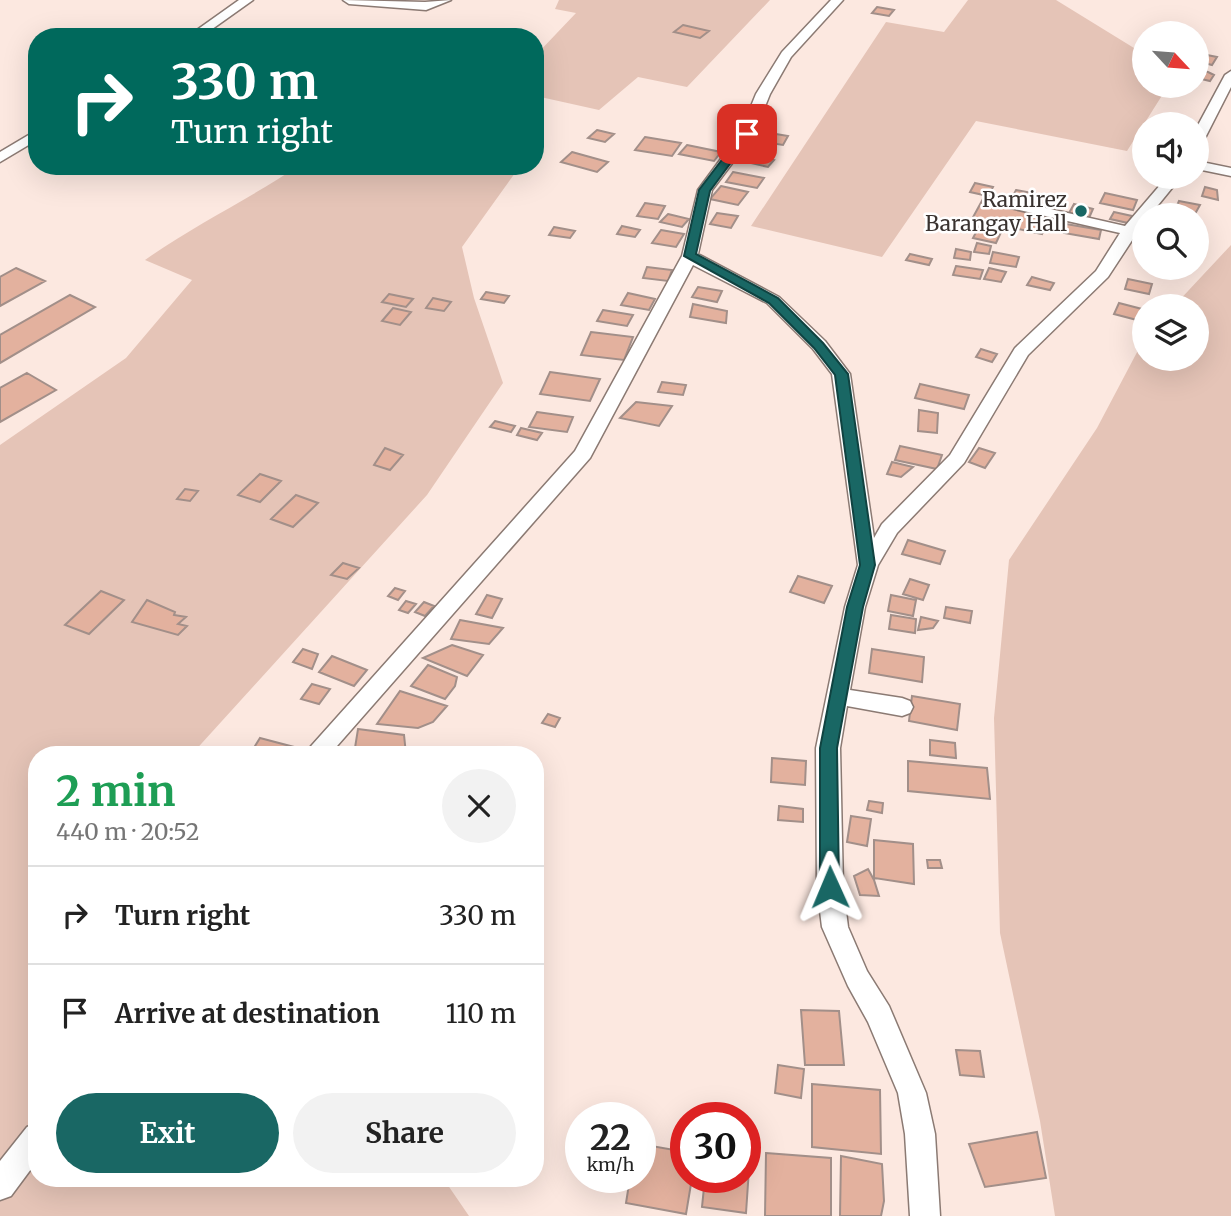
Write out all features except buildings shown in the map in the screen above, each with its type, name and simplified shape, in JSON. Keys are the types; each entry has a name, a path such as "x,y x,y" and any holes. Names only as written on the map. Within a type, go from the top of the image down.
{"street":[{"path":"206,28 247,0"},
{"path":"349,0 407,6 426,6 445,0"},
{"path":"323,746 583,454 690,256 702,197 709,182 747,134 763,94 793,45 837,0"},
{"path":"1209,117 1231,75"},
{"path":"0,158 28,140"},
{"path":"1209,171 1229,181"},
{"path":"925,1216 920,1134 912,1093 879,1015 857,978 835,927 830,887 828,748 855,607 868,565 889,529 957,459 1021,352 1102,274 1129,231 1164,189"},
{"path":"993,200 1129,231"},
{"path":"690,256 773,300 819,345 841,374 868,565"},
{"path":"837,696 902,707"},
{"path":"0,1185 28,1149"}],"shaded area":[{"path":"559,0 770,0 687,87 638,77 599,110 544,98 544,47 576,13 555,9"},
{"path":"968,0 1056,0 1132,47 1132,98 1160,98 1152,112 1132,112 1132,143 1127,151 976,121 882,257 751,226 886,22 944,32"},
{"path":"284,175 514,175 462,247 474,298 503,383 427,495 199,746 28,746 28,1187 449,1187 469,1216 0,1216 0,445 126,358 192,280 145,260"},
{"path":"1231,245 1231,1216 1055,1216 1040,1121 1000,933 994,718 1009,560 1097,428 1132,362 1132,371 1209,371 1209,294 1185,294 1198,280 1209,280 1209,269"}],"place":[{"name":"Ramirez Barangay Hall","path":"1081,211"}],"route":[{"path":"747,134 705,190 690,256 773,300 819,345 841,374 845,387 868,565 855,607 828,748 830,887"}]}
